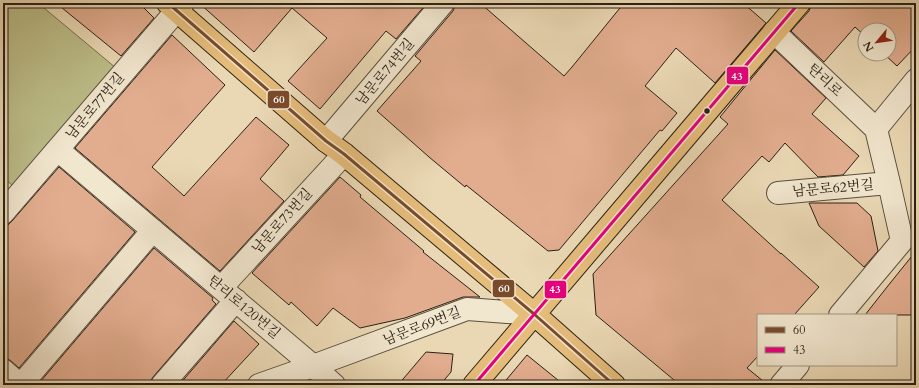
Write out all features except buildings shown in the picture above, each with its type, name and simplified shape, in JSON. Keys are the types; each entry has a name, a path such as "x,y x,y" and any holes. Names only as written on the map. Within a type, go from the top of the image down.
{"main road":[{"path":"474,385 799,3"},
{"path":"176,5 326,141 344,154 534,314 614,385"}],"street":[{"name":"남문로74번길","path":"326,141 443,3"},
{"name":"남문로77번길","path":"6,203 58,150 176,5"},
{"name":"탄리로","path":"774,32 876,128"},
{"path":"876,128 916,80"},
{"name":"남문로62번길","path":"841,314 902,241 876,128"},
{"name":"탄리로120번길","path":"58,150 314,366 334,385"},
{"name":"남문로73번길","path":"162,385 228,294 344,154"},
{"name":"남문로62번길","path":"778,193 889,183"},
{"path":"3,370 20,385 153,230"},
{"name":"남문로69번길","path":"259,385 466,309 534,314"},
{"name":"남문로69번길","path":"297,385 314,366"},
{"path":"781,385 797,366"}],"green space":[{"path":"3,3 38,3 116,68 16,188 3,178"}],"transit line":[{"name":"60","path":"168,3 326,141 344,154 534,314 614,385"},
{"name":"43","path":"474,385 799,3"}]}
